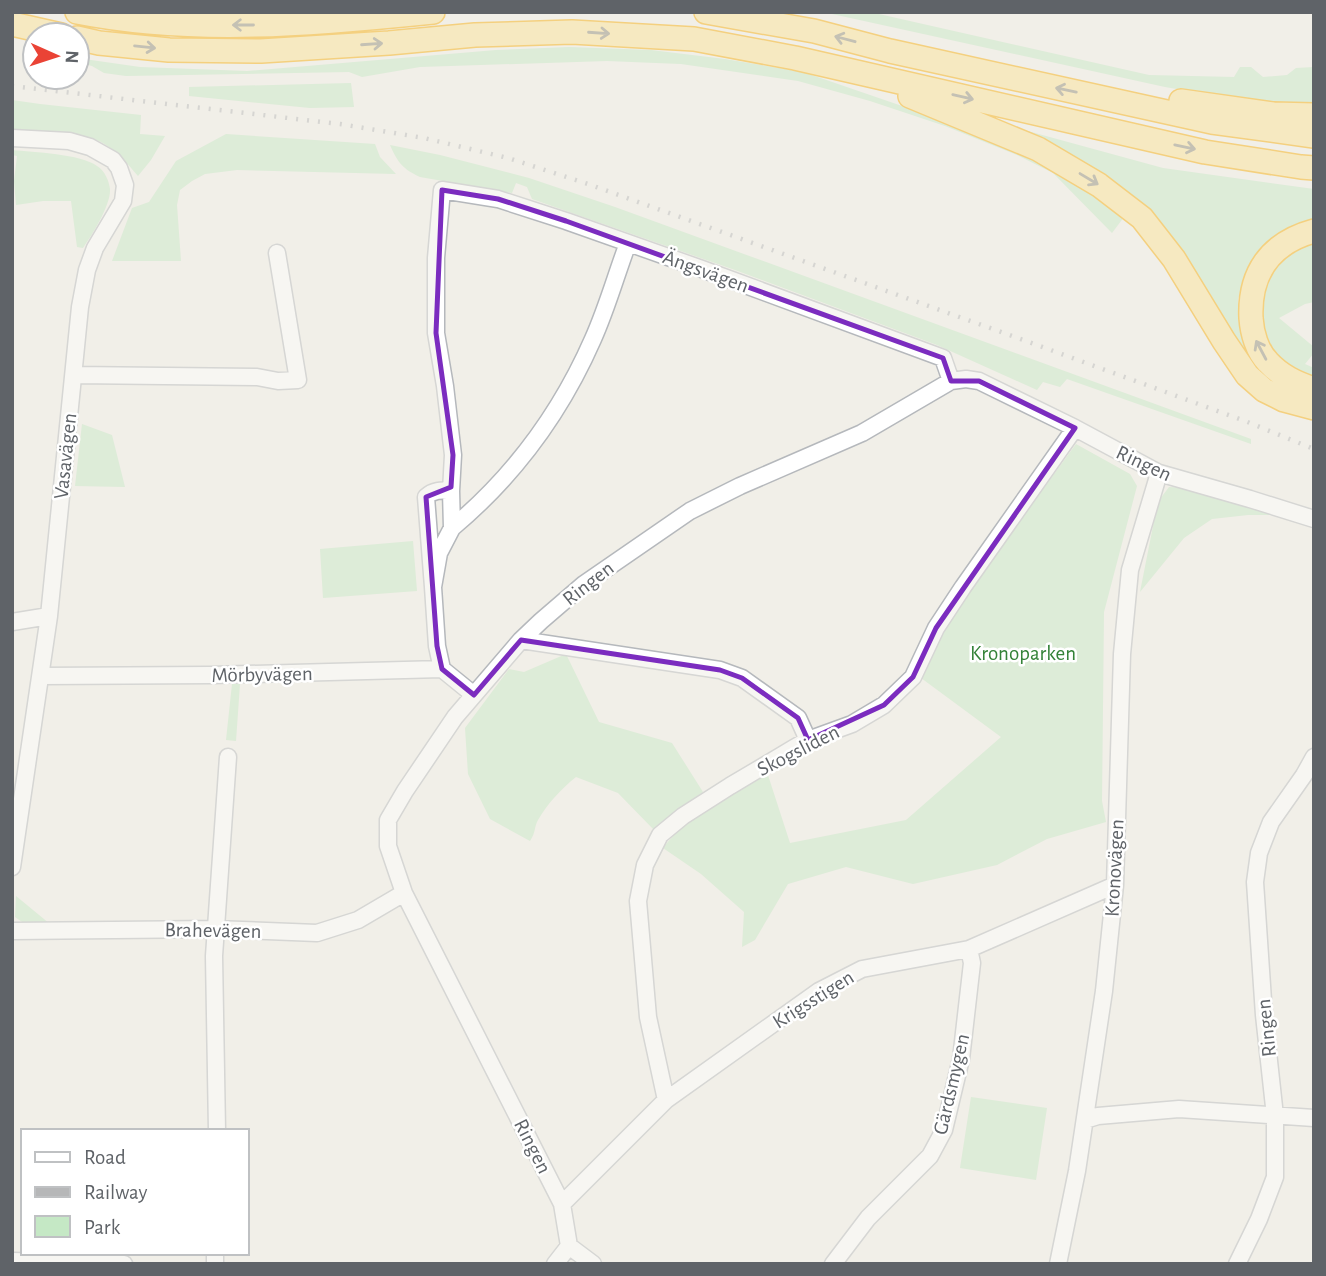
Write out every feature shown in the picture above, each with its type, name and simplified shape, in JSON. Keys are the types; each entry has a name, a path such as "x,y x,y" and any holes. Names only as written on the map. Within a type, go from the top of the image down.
{"highway":[{"path":"77,12 172,24 261,25 433,12"},
{"path":"706,12 814,31 890,51 1212,122 1314,136"},
{"path":"91,41 169,50 261,51 475,35 572,32 694,39 795,58 1205,152 1314,167"},
{"path":"849,71 1038,149 1099,185 1142,218 1174,259 1247,375 1264,390 1284,400 1314,408"},
{"path":"1115,101 1153,97 1273,114 1314,115"},
{"path":"1314,231 1296,236 1273,253 1259,271 1250,300 1252,333 1266,361 1286,378 1314,389"}],"street":[{"name":"Vasavägen","path":"12,138 69,141 90,147 113,160 125,185 123,201 95,248 87,270 80,307 49,616 12,867"},
{"name":"Ängsvägen","path":"450,491 453,455 436,333 436,257 442,190 498,199 628,243 943,358 951,381"},
{"path":"433,587 439,553 452,528 472,511 523,456 550,419 593,340 628,243"},
{"path":"74,375 298,380 277,253"},
{"name":"Ringen","path":"569,1246 562,1204 404,893 388,846 388,820 405,791 455,718 521,640 584,584 690,511 740,486 862,433 951,381 979,381 1159,473 1314,519"},
{"name":"Skogsliden","path":"666,1100 648,1017 638,901 645,865 660,835 683,816 808,740 852,724 883,705 913,677 936,628 1075,428"},
{"name":"Kronovägen","path":"1058,1264 1086,1120 1115,885 1122,654 1130,570 1159,473"},
{"path":"452,528 450,491 431,493 426,497 437,646 442,669 474,695"},
{"path":"12,622 49,616"},
{"path":"521,640 720,670 741,678 798,718 808,740"},
{"name":"Mörbyvägen","path":"41,676 442,669"},
{"path":"217,1129 214,956 228,757"},
{"name":"Ringen","path":"1237,1264 1259,1219 1275,1177 1275,1116 1264,1015 1255,882 1259,853 1270,822 1314,757"},
{"name":"Krigsstigen","path":"562,1204 666,1100 819,991 862,969 969,949 1115,885"},
{"name":"Brahevägen","path":"12,931 215,929 317,933 358,920 404,893"},
{"name":"Gärdsmygen","path":"833,1264 868,1218 930,1156 944,1130 961,1059 972,963 969,949"},
{"path":"1086,1120 1098,1116 1179,1109 1314,1118"},
{"path":"555,1264 569,1246 593,1264"},
{"path":"12,1261 124,1264"}],"highlighted area":[{"path":"442,190 498,199 566,221 943,358 951,381 979,381 1075,428 936,628 913,677 884,705 808,740 798,718 742,678 720,670 521,640 474,695 442,669 437,646 426,497 451,487 453,455 436,333"}],"green space":[{"path":"823,12 870,12 1149,75 1234,77 1240,67 1251,67 1263,77 1287,75 1296,68 1314,67 1314,105 1241,100 1165,87"},
{"path":"569,47 651,50 803,72 986,138 1059,171 1124,217 1112,233 1053,173 1017,155 945,126 798,81 681,64 607,61 420,67 362,77 349,72 126,76 104,73 91,66 91,60 140,67 247,71 496,50"},
{"path":"351,83 354,107 310,108 189,96 189,87"},
{"path":"12,100 141,115 140,134 165,136 138,176 112,149 101,142 58,133 12,131"},
{"path":"1024,130 1163,168 1314,189 1314,220 1275,236 1257,253 1245,276 1238,299 1241,325 1269,378 1248,358 1173,239 1143,205 1117,184 1025,134"},
{"path":"226,134 375,144 380,157 396,174 237,170 205,174 180,190 177,205 181,261 112,261 132,208 149,202 176,161"},
{"path":"390,145 529,178 615,207 1251,439 1251,444 1067,379 1060,387 1043,382 1037,390 937,345 532,199 527,187 516,183 512,193 420,177 402,165"},
{"path":"12,150 80,159 97,166 104,173 110,189 109,196 100,220 83,248 77,247 71,201 16,205 14,181 17,156 12,155"},
{"path":"1314,237 1314,302 1279,318 1314,347 1314,353 1305,364 1314,368 1314,376 1297,373 1274,356 1265,335 1259,305 1266,279 1283,258"},
{"path":"82,424 112,435 125,487 75,486"},
{"name":"Kronoparken","path":"1076,444 1130,474 1137,486 1104,612 1102,801 1106,822 1047,839 997,865 913,884 846,867 788,884 755,940 742,947 744,912 701,874 663,848 698,814 766,769 790,843 906,820 1001,737 917,675 944,625"},
{"path":"1169,487 1191,488 1279,515 1212,519 1184,538 1140,592 1156,511 1160,499"},
{"path":"413,541 417,591 323,598 320,549"},
{"path":"566,654 599,722 672,743 703,792 654,830 618,793 576,777 546,808 530,841 490,819 468,774 465,728 509,669 524,672"},
{"path":"232,684 240,684 236,741 226,740"},
{"path":"16,896 50,924 25,924 15,917"},
{"path":"971,1097 1047,1108 1036,1180 960,1168"}],"railway":[{"path":"12,86 340,124 424,138 508,158 1004,333 1314,449"}]}
